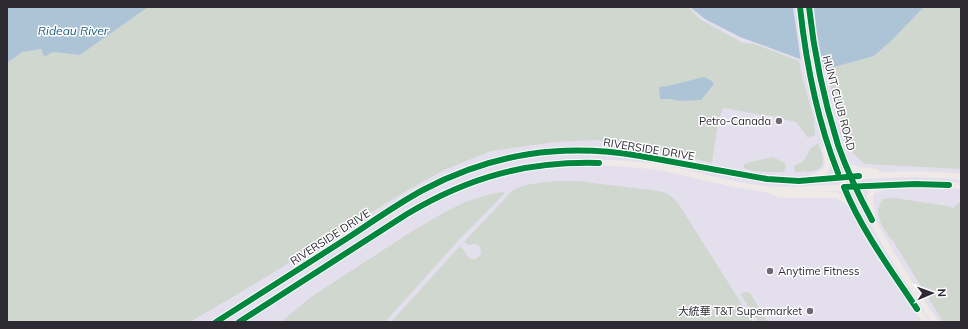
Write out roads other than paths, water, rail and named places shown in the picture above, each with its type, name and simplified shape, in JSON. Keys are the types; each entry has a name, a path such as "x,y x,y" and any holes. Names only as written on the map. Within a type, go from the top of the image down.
{"main road":[{"name":"HUNT CLUB ROAD","path":"800,7 802,32 810,79 825,134 840,178 864,226 926,322"},
{"name":"HUNT CLUB ROAD","path":"809,7 827,106 839,146 851,177 872,220 935,322"},
{"path":"799,181 818,175 824,171 827,166 828,161 824,143 825,134"},
{"name":"RIVERSIDE DRIVE","path":"216,322 412,196 455,175 484,164 515,156 538,152 593,150 640,156 767,179 799,181 890,174 944,175 961,177"},
{"name":"RIVERSIDE DRIVE","path":"239,322 424,205 460,187 494,174 518,168 572,162 655,167 735,184 766,189 786,190 928,184 961,186"},
{"path":"847,166 859,170 890,174"},
{"path":"735,184 737,174"},
{"path":"872,220 871,193 874,190 895,185"},
{"path":"766,189 778,194 787,195 836,195 843,198 853,206"},
{"path":"917,309 923,304"}],"water":[{"name":"Rideau River","path":"7,7 148,7 80,55 53,52 46,56 43,55 42,49 22,52 7,63"},
{"path":"690,7 924,7 874,56 827,69 740,37 705,19"},
{"path":"704,77 712,81 714,84 701,100 679,101 660,99 659,87"}],"place":[{"name":"Petro-Canada","path":"779,121"},
{"name":"Anytime Fitness","path":"770,271"},
{"name":"大統華 T&T Supermarket","path":"810,311"}]}
